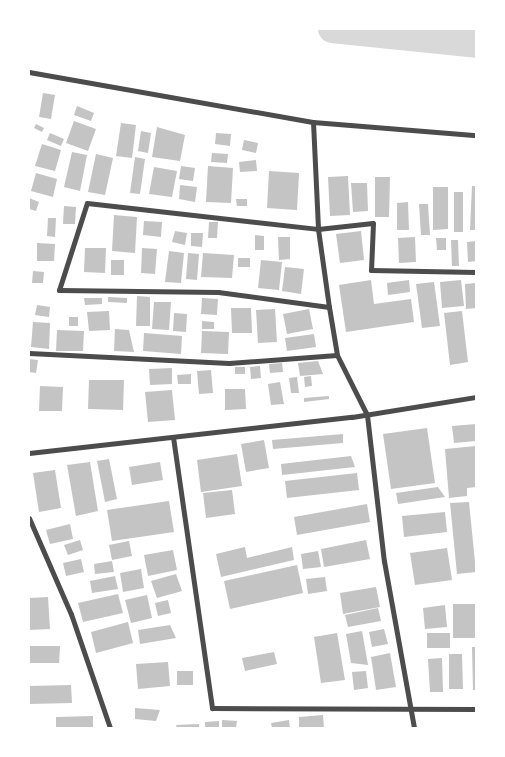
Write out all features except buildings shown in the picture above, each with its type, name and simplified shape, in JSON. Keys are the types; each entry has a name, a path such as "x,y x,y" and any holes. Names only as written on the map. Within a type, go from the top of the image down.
{"street":[{"path":"29,72 313,122 476,135"},
{"path":"313,122 318,229 337,356 366,414 384,561 414,728"},
{"path":"329,307 218,292 59,290 87,202 318,229 373,223 371,270 476,272"},
{"path":"29,353 230,363 337,356"},
{"path":"29,453 366,414 476,397"},
{"path":"173,437 212,708 410,711 476,709"},
{"path":"29,518 71,614 110,728"}],"waterway":[{"path":"332,29 476,44"}]}
